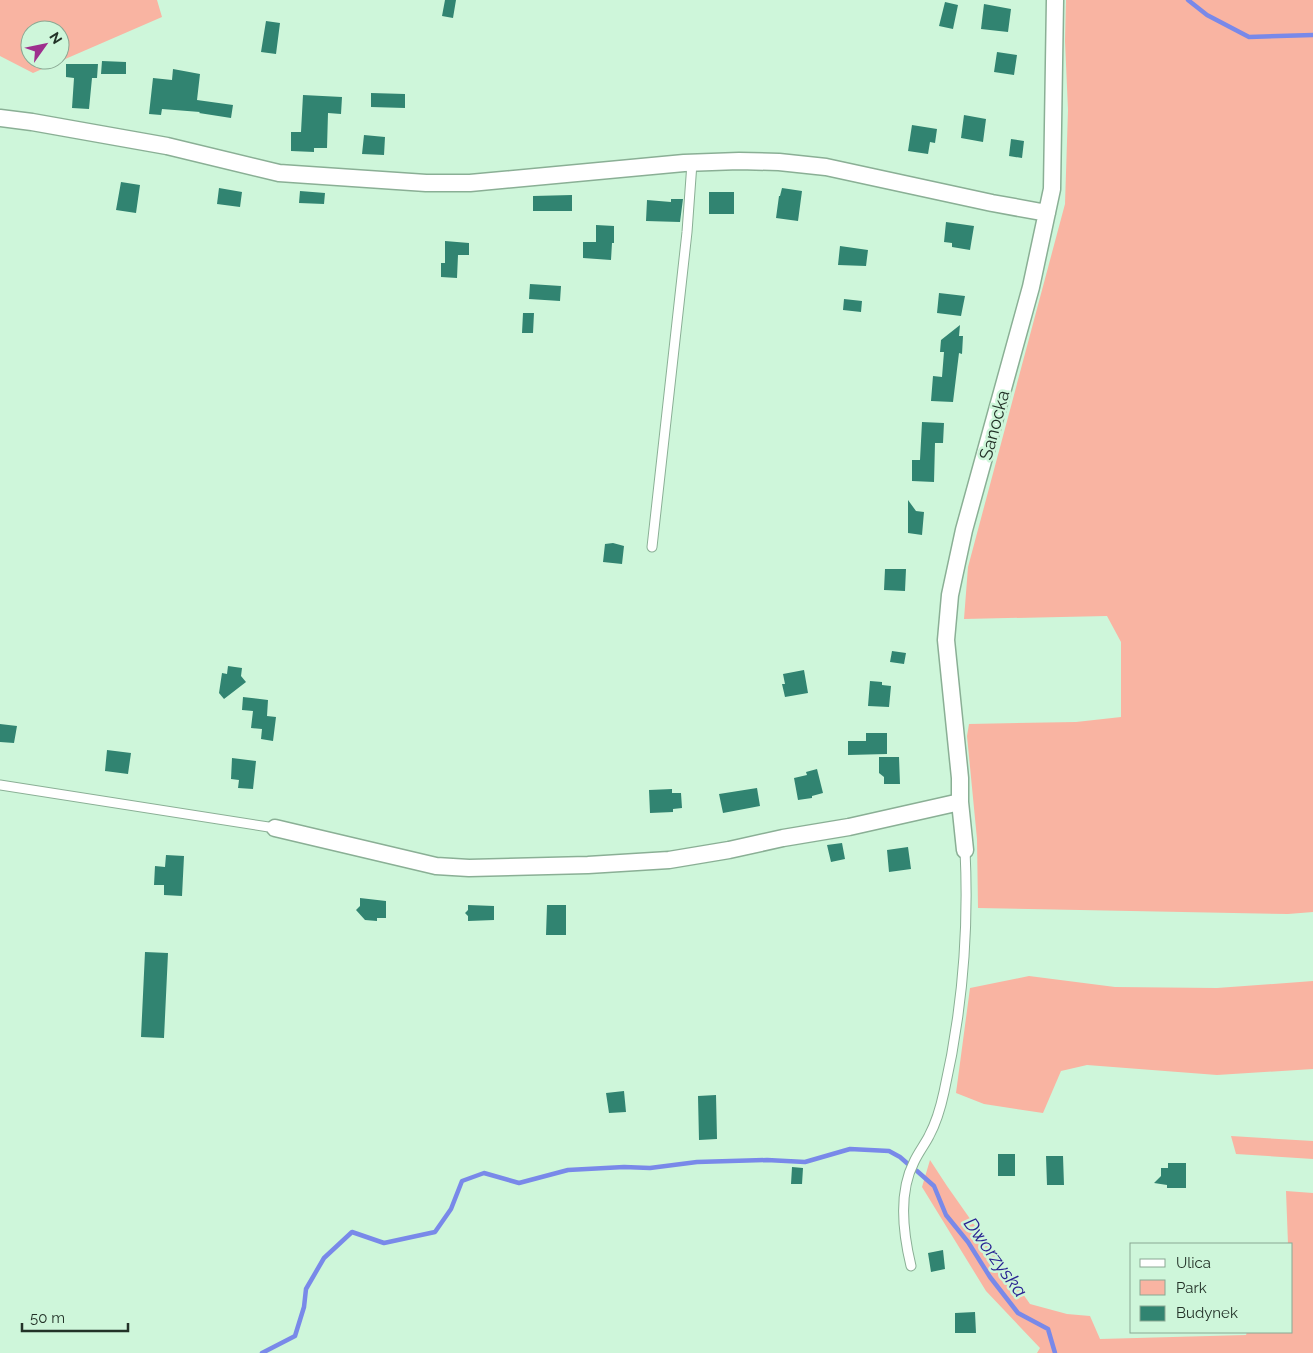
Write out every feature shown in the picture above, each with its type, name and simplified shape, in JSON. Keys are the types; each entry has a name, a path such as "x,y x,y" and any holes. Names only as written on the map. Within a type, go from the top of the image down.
{"street":[{"name":"Sanocka","path":"965,850 960,802 960,778 946,640 950,595 964,530 1032,287 1052,189 1055,0"},
{"path":"0,118 167,146 279,173 426,183 470,183 692,163 779,162 826,167 992,204 1047,213"},
{"path":"275,828 436,866 469,868 588,865 669,860 729,850 783,838 849,827 960,802"}],"lane":[{"path":"652,547 687,232 692,163"},
{"path":"0,785 275,828"},
{"path":"911,1266 903,1207 905,1188 913,1163 930,1134 944,1094 955,1040 968,899 965,850"}],"green space":[{"path":"0,0 157,0 162,17 70,57 70,20 20,20 20,66 0,56"},
{"path":"1066,0 1313,0 1313,912 1288,914 978,908 977,839 967,736 969,724 1076,722 1121,717 1121,642 1107,616 964,619 968,567 1065,204 1068,110 1065,41"},
{"path":"27,70 40,70 33,73"},
{"path":"1029,976 1115,987 1217,988 1313,981 1313,1069 1217,1075 1087,1065 1061,1071 1043,1113 984,1104 956,1093 970,988"},
{"path":"1231,1136 1313,1141 1313,1159 1236,1154"},
{"path":"930,1160 1030,1304 1067,1314 1090,1316 1100,1339 1293,1333 1293,1243 1288,1243 1286,1191 1313,1193 1313,1353 1037,1353 1040,1348 986,1291 922,1187"}],"building":[{"path":"445,0 456,0 453,18 442,16"},
{"path":"945,2 958,5 953,29 939,26"},
{"path":"984,4 1011,9 1008,32 981,29"},
{"path":"266,21 280,23 276,54 261,52"},
{"path":"997,52 1017,55 1014,75 994,72"},
{"path":"102,61 126,62 126,74 101,74"},
{"path":"70,64 98,64 97,78 92,78 89,109 72,108 74,78 66,77 66,70 70,70"},
{"path":"173,69 200,74 197,100 233,105 231,118 200,112 162,109 161,115 149,114 153,78 172,80"},
{"path":"371,93 405,94 405,108 371,107"},
{"path":"303,95 342,97 341,114 328,113 327,148 314,148 314,152 291,151 291,132 301,132"},
{"path":"964,115 986,119 983,142 961,138"},
{"path":"912,125 937,129 935,143 930,142 928,154 908,151"},
{"path":"364,135 385,137 384,155 362,154"},
{"path":"1011,139 1024,141 1022,158 1009,156"},
{"path":"121,182 140,185 136,213 116,210"},
{"path":"219,188 242,192 240,207 217,204"},
{"path":"782,188 802,191 798,221 776,218"},
{"path":"300,191 325,193 324,204 299,203"},
{"path":"709,192 734,192 734,214 709,214"},
{"path":"572,195 572,211 533,211 533,196"},
{"path":"671,199 683,199 680,222 646,221 647,200 671,202"},
{"path":"946,222 974,226 970,250 952,247 952,243 944,242"},
{"path":"596,225 614,226 611,260 583,258 583,242 596,242"},
{"path":"445,241 469,243 469,255 458,255 457,278 441,277 441,263 445,263"},
{"path":"840,246 868,250 866,266 838,265"},
{"path":"530,284 561,286 560,301 529,299"},
{"path":"939,293 965,296 961,316 937,313"},
{"path":"844,299 862,301 861,312 843,310"},
{"path":"523,313 534,313 533,333 522,333"},
{"path":"960,325 959,336 963,336 962,354 959,353 953,402 931,401 933,376 942,377 944,352 940,352 941,340"},
{"path":"922,422 944,423 943,443 935,443 934,482 912,481 912,460 920,460"},
{"path":"908,500 916,511 924,512 922,535 908,533"},
{"path":"613,543 624,546 622,564 603,562 605,544"},
{"path":"885,569 906,569 905,591 884,590"},
{"path":"892,651 906,653 904,664 890,662"},
{"path":"228,666 242,668 241,676 246,682 224,699 219,693 222,673 227,674"},
{"path":"804,670 808,693 785,697 782,684 785,684 783,674"},
{"path":"870,681 882,682 882,685 891,686 889,707 868,706"},
{"path":"243,697 268,700 267,716 276,717 273,741 261,739 262,729 251,728 253,711 242,710"},
{"path":"0,724 17,726 14,743 0,742"},
{"path":"866,733 887,733 887,754 848,755 848,741 866,741"},
{"path":"107,750 131,753 128,774 105,771"},
{"path":"879,757 899,757 900,784 884,784 884,777 879,773"},
{"path":"232,758 256,761 253,789 238,788 239,780 231,779"},
{"path":"817,769 823,793 812,796 812,798 798,800 794,778 807,775 806,772"},
{"path":"757,788 760,806 723,813 719,794"},
{"path":"672,789 672,793 681,793 682,808 673,809 673,812 650,813 649,790"},
{"path":"842,843 845,859 831,862 827,845"},
{"path":"908,847 911,869 889,872 887,850"},
{"path":"166,855 184,856 182,896 164,895 164,885 154,885 155,866 165,867"},
{"path":"360,898 386,901 386,918 377,918 377,921 365,920 356,910 360,906"},
{"path":"468,905 494,906 494,920 468,921 468,916 465,913 468,910"},
{"path":"547,905 566,905 566,935 546,935"},
{"path":"145,952 168,953 164,1038 141,1037"},
{"path":"624,1091 626,1112 609,1113 606,1093"},
{"path":"716,1095 717,1139 699,1140 698,1096"},
{"path":"998,1154 1015,1154 1015,1176 998,1176"},
{"path":"1046,1156 1063,1156 1064,1185 1047,1185"},
{"path":"1168,1163 1186,1163 1186,1188 1167,1188 1167,1185 1154,1183 1161,1176 1161,1168 1168,1168"},
{"path":"792,1167 803,1168 802,1184 791,1184"},
{"path":"943,1250 945,1269 931,1272 928,1253"},
{"path":"975,1312 976,1333 955,1333 955,1313"}],"waterway":[{"path":"1188,0 1207,15 1249,37 1313,35"},
{"path":"262,1353 295,1336 304,1307 306,1289 324,1258 352,1232 384,1243 435,1232 451,1209 462,1181 484,1173 519,1183 568,1170 624,1167 650,1168 697,1162 767,1160 805,1162 850,1149 889,1151 908,1164"},
{"name":"Dworzyska","path":"917,1171 934,1186 946,1215 968,1242 990,1277 1018,1313 1048,1329 1055,1353"}]}
